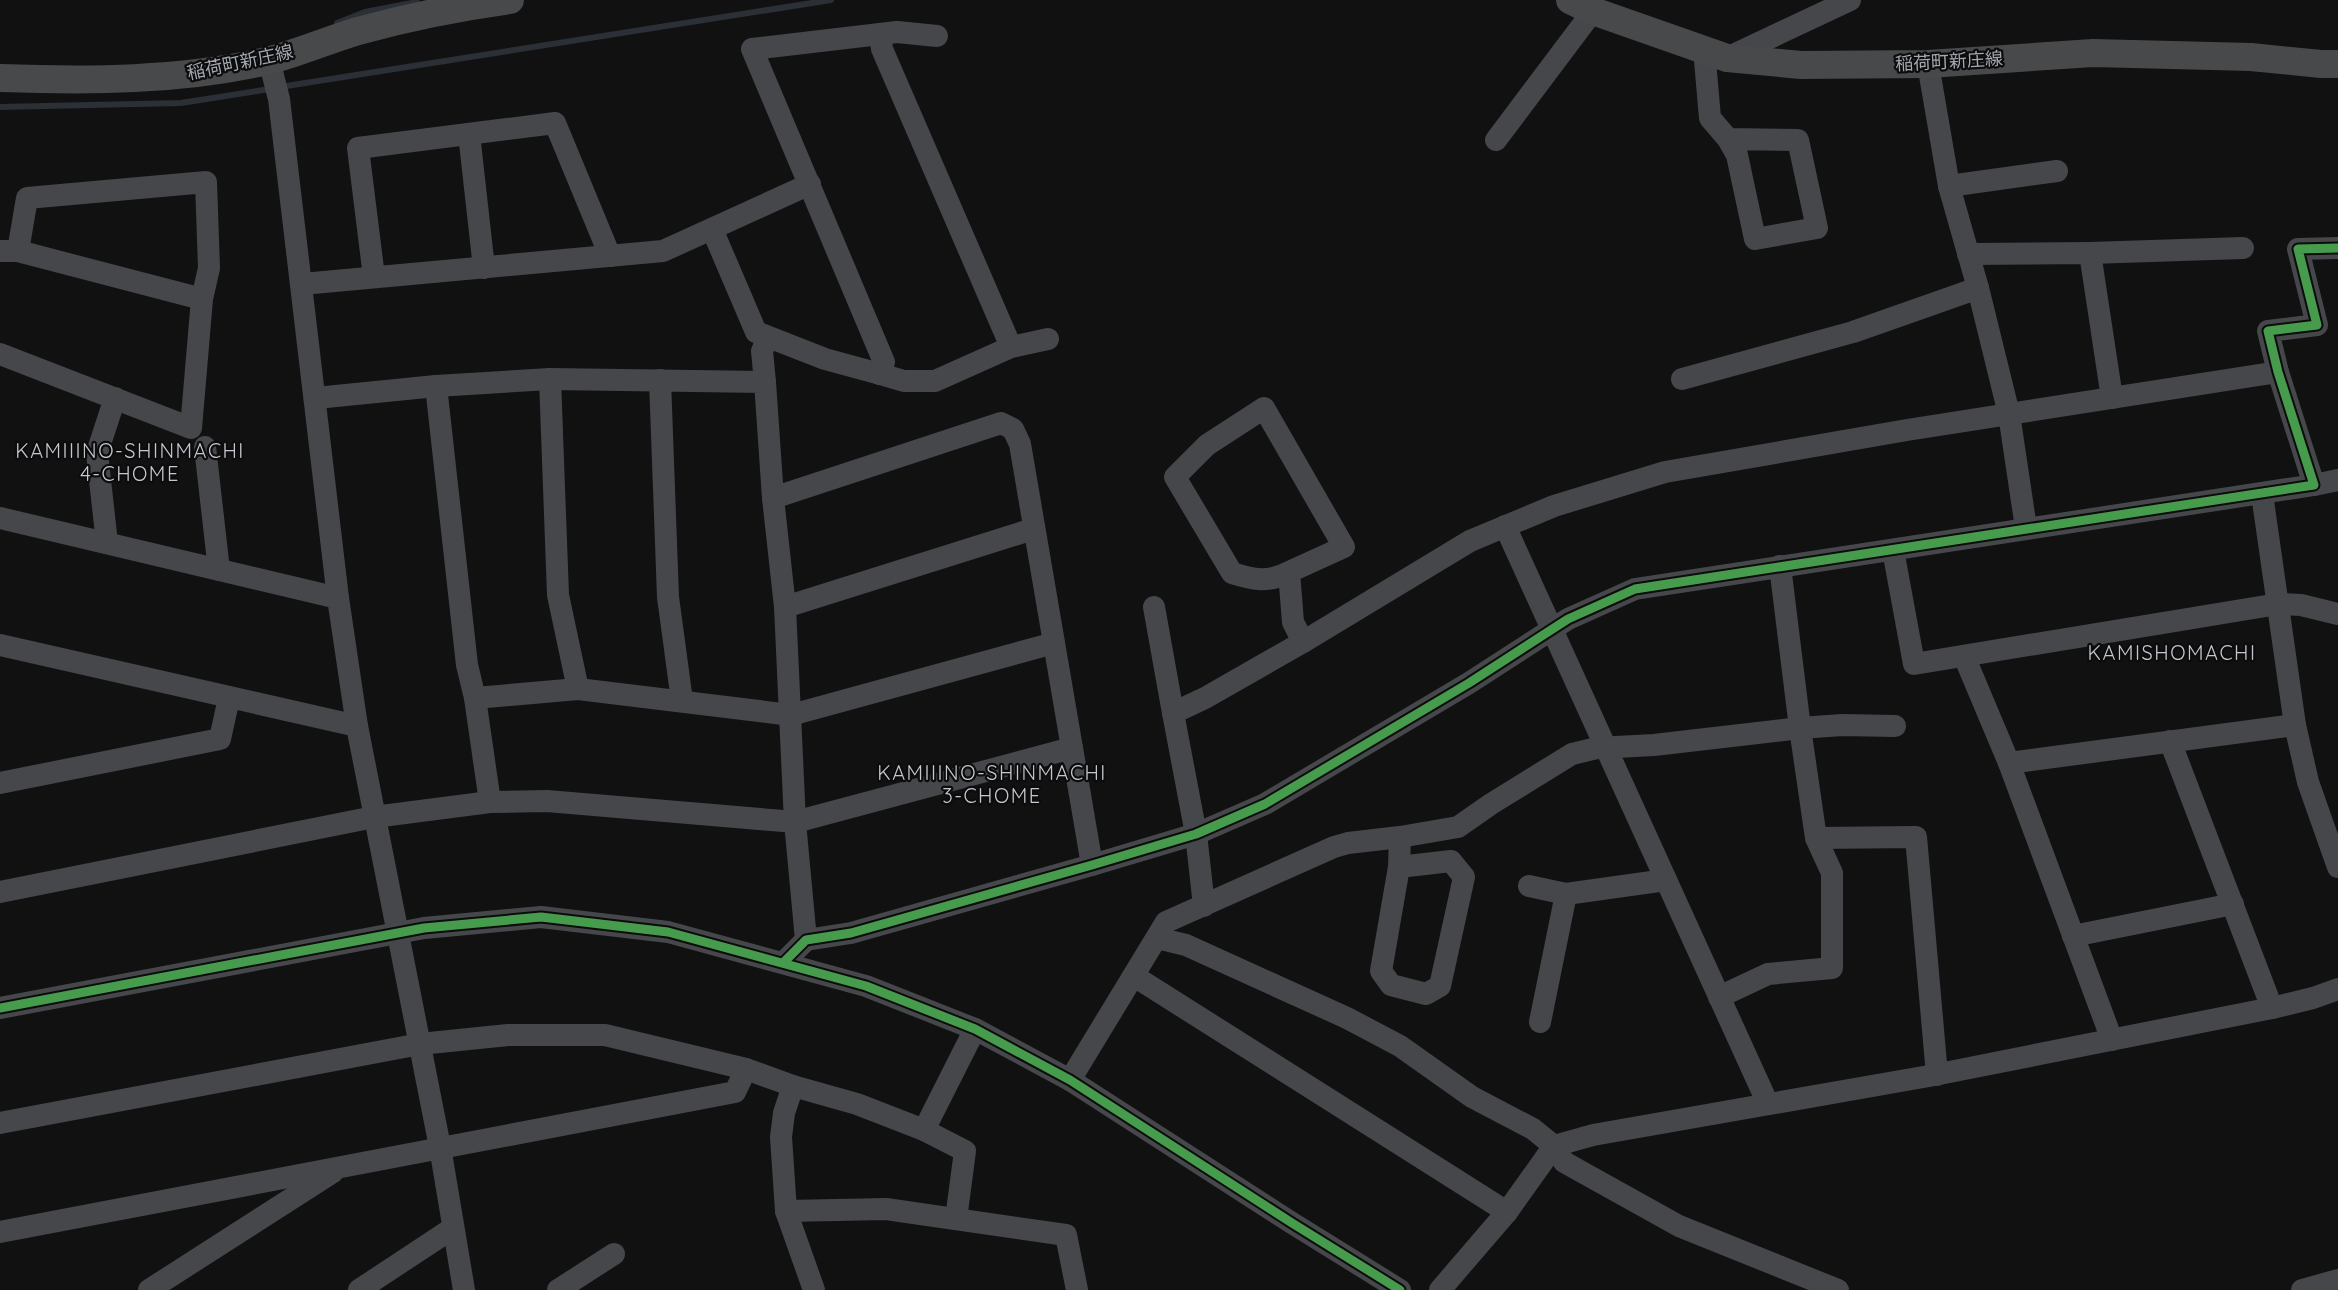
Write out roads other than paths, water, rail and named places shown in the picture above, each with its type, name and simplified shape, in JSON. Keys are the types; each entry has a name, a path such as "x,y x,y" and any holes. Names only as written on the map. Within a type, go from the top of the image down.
{"main road":[{"name":"稲荷町新庄線","path":"0,78 144,78 200,73 274,80 359,31 454,8 510,0"},
{"name":"稲荷町新庄線","path":"1582,5 1716,53 1801,65 1928,64 2093,53 2251,57 2338,64"}],"street":[{"path":"1728,139 1798,140 1817,228 1755,239 1737,155 1728,139 1710,118 1716,53 1850,0"},
{"path":"1496,140 1582,5"},
{"path":"880,374 884,362 752,49 897,32 937,36"},
{"path":"880,34 882,49 1011,347"},
{"path":"1928,64 1949,186 1978,288 2009,414 2026,528"},
{"path":"274,80 302,284 338,598 357,726 440,1147 464,1290"},
{"path":"374,278 358,148 555,123 610,256"},
{"path":"469,134 484,268"},
{"path":"1949,186 2057,171"},
{"path":"0,355 191,428 202,299 209,268 206,182 27,198 9,251 202,299"},
{"path":"302,284 663,252 810,184"},
{"path":"712,229 756,332 825,359 904,381 935,381 1011,347 1048,339"},
{"path":"1968,254 2243,248"},
{"path":"2314,485 2278,372 2268,332 2318,325 2298,249 2338,248"},
{"path":"2090,253 2112,398"},
{"path":"1682,379 1853,332 1978,288"},
{"path":"768,337 762,351 773,498 785,608 795,822 806,940"},
{"path":"1173,713 1205,698 1303,642 1470,541 1554,506 1665,472 2009,414 2278,372"},
{"path":"315,398 436,386 550,379 765,382"},
{"path":"550,379 558,595 578,689"},
{"path":"660,380 668,597 682,701"},
{"path":"436,386 467,665 475,698 490,802"},
{"path":"107,543 97,453 114,398"},
{"path":"1264,408 1344,547 1289,572 1278,578 1255,580 1232,573 1174,477 1207,445 1264,408"},
{"path":"773,498 1001,423 1013,429 1020,444 1092,865"},
{"path":"205,447 219,570"},
{"path":"784,962 806,940 851,933 1196,834 1264,804 1469,683 1568,619 1635,588 2262,494 2338,480"},
{"path":"2262,494 2295,725 2308,782 2338,867"},
{"path":"0,518 338,598"},
{"path":"1505,526 1768,1104"},
{"path":"785,608 1033,529"},
{"path":"1893,550 1914,664 2259,609 2278,604 2301,605 2338,614"},
{"path":"1719,997 1768,974 1832,968 1832,873 1816,838 1780,566"},
{"path":"1289,572 1293,622 1303,642"},
{"path":"1154,607 1196,834 1204,906"},
{"path":"475,698 578,689 791,715 1054,643"},
{"path":"0,645 357,726"},
{"path":"1964,656 2009,763 2112,1040"},
{"path":"0,783 220,739 230,698"},
{"path":"1070,1080 1166,922 1334,847 1458,827 1572,754 1606,748 1654,745 1800,728 1842,725 1895,726"},
{"path":"2009,763 2295,725"},
{"path":"2170,741 2272,1008"},
{"path":"0,892 374,817 490,802 547,801 795,822 1072,747"},
{"path":"1399,867 1451,861 1464,877 1440,986 1426,994 1391,985 1381,971 1399,867 1400,837"},
{"path":"1816,838 1916,837 1936,1075"},
{"path":"1528,886 1566,894 1666,880"},
{"path":"1540,1022 1566,894"},
{"path":"2073,936 2233,904"},
{"path":"0,1008 424,928 541,917 668,932 866,986 975,1029 1070,1080 1400,1290"},
{"path":"1157,938 1186,945 1400,1046 1472,1097 1533,1128 1554,1146 1564,1162 1679,1226 1838,1290"},
{"path":"1134,976 1507,1212"},
{"path":"1440,1290 1507,1212 1554,1146 1593,1135 1936,1075 2272,1008 2313,999 2338,989"},
{"path":"924,1130 975,1029"},
{"path":"0,1123 420,1044 508,1035 605,1035 746,1069 793,1086 857,1104 924,1130 965,1151 956,1219"},
{"path":"0,1232 735,1092 746,1069"},
{"path":"793,1086 784,1113 781,1137 786,1211 814,1290"},
{"path":"150,1290 344,1165"},
{"path":"786,1211 885,1209 1065,1235 1077,1290"},
{"path":"359,1290 453,1228"},
{"path":"558,1290 614,1254"},
{"path":"2302,1290 2338,1280"}],"waterway":[{"path":"280,87 831,0"},
{"path":"337,23 365,12 417,2"},
{"path":"0,107 181,103 270,89"}],"district":[{"name":"KAMIIINO-SHINMACHI 4-CHOME","path":"130,462"},
{"name":"KAMISHOMACHI","path":"2172,652"},
{"name":"KAMIIINO-SHINMACHI 3-CHOME","path":"992,784"}]}
